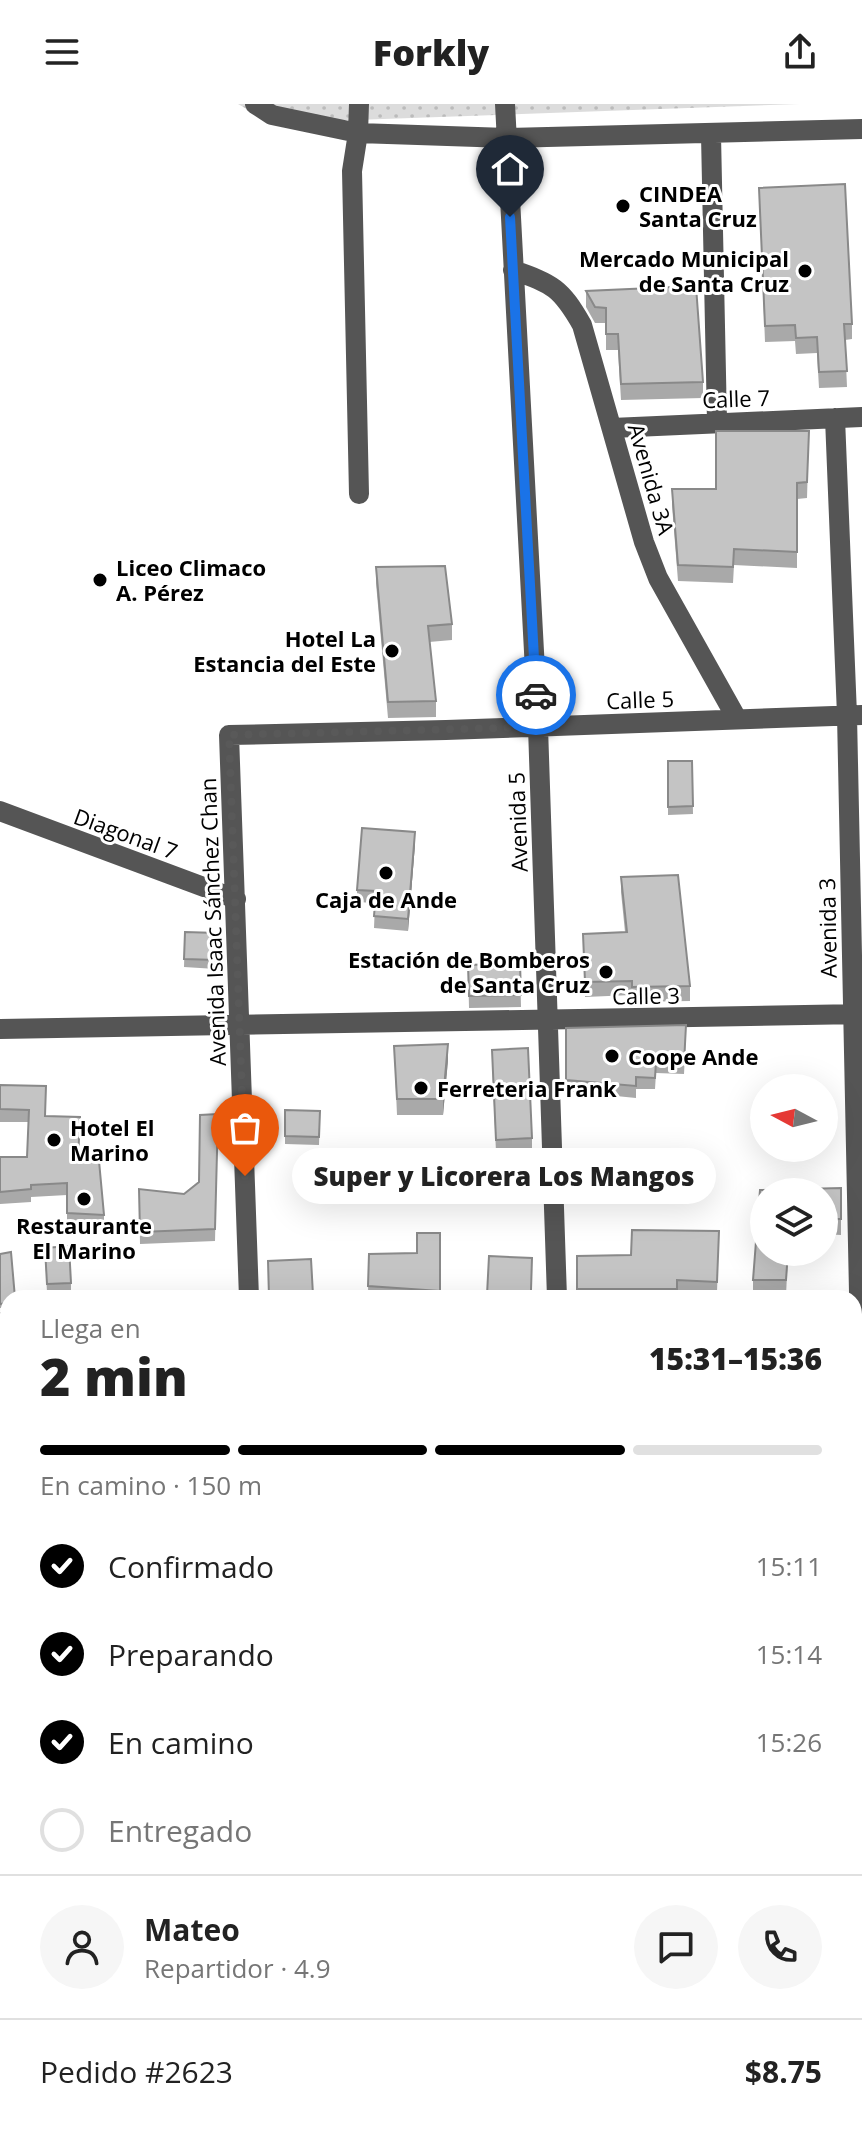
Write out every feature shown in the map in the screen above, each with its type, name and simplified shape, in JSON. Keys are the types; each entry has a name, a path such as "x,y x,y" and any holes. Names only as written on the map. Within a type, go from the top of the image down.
{"street":[{"path":"255,104 272,115 358,133 507,138 862,129"},
{"path":"359,104 352,171 359,494"},
{"name":"Avenida 5","path":"505,104 538,727 557,1290"},
{"path":"711,135 717,422"},
{"name":"Avenida 3A","path":"513,270 548,282 567,299 582,325 644,542 658,578 737,719"},
{"name":"Calle 7","path":"612,428 862,417"},
{"name":"Avenida 3","path":"835,418 854,715 858,1290"},
{"name":"Calle 5","path":"229,735 854,715"},
{"name":"Avenida Isaac Sánchez Chan","path":"229,735 249,1290"},
{"name":"Diagonal 7","path":"0,811 236,899"},
{"name":"Calle 3","path":"0,1029 857,1014"}],"shaded area":[{"path":"238,104 799,104 271,123"}],"building":[{"name":"Mercado Municipal de Santa Cruz","path":"845,184 852,324 844,324 847,371 819,372 817,337 796,338 795,325 765,326 759,188"},
{"path":"696,286 703,382 621,384 618,334 606,334 606,308 595,307 586,291"},
{"path":"716,431 809,431 807,482 797,483 797,552 734,549 733,567 678,565 672,489 716,489"},
{"name":"Hotel La Estancia del Este","path":"445,566 452,624 428,626 436,701 388,702 376,567"},
{"path":"668,761 692,761 693,806 668,807"},
{"name":"Caja de Ande","path":"362,828 415,832 408,919 374,916 376,891 357,890"},
{"path":"678,875 690,986 632,987 632,981 585,982 583,934 627,932 621,877"},
{"path":"185,932 217,933 216,960 184,959"},
{"path":"520,963 521,995 469,996 468,965"},
{"name":"Coope Ande","path":"686,1025 684,1063 656,1061 655,1078 636,1077 636,1086 566,1080 566,1028"},
{"name":"Ferreteria Frank","path":"448,1044 443,1099 397,1099 394,1046"},
{"path":"528,1048 532,1138 496,1140 492,1050"},
{"path":"0,1085 46,1086 45,1116 80,1117 78,1160 99,1161 104,1215 67,1213 67,1183 31,1185 31,1189 0,1192 0,1157 27,1157 29,1110 0,1109"},
{"path":"285,1110 320,1111 319,1137 285,1136"},
{"path":"218,1114 215,1229 140,1232 139,1189 184,1194 199,1182 200,1115"},
{"path":"838,1188 841,1188 841,1219 838,1219"},
{"path":"632,1230 719,1231 717,1282 677,1280 677,1289 577,1289 577,1256 631,1255"},
{"path":"417,1233 440,1233 440,1290 368,1286 369,1254 417,1253"},
{"path":"69,1246 71,1283 47,1284 45,1248"},
{"path":"11,1252 14,1290 0,1290 0,1254"},
{"path":"489,1256 532,1258 531,1290 487,1290"},
{"path":"311,1259 313,1290 269,1290 268,1261"},
{"path":"754,1266 787,1266 786,1280 753,1280"}],"way so far":[{"path":"245,1176 229,735 538,727 536,695"}],"place":[{"name":"CINDEA Santa Cruz","path":"623,206"},
{"name":"Mercado Municipal de Santa Cruz","path":"805,271"},
{"name":"Liceo Climaco A. Pérez","path":"100,580"},
{"name":"Hotel La Estancia del Este","path":"392,651"},
{"name":"Caja de Ande","path":"386,873"},
{"name":"Estación de Bomberos de Santa Cruz","path":"606,972"},
{"name":"Coope Ande","path":"612,1056"},
{"name":"Ferreteria Frank","path":"421,1088"},
{"name":"Hotel El Marino","path":"54,1140"},
{"name":"Super y Licorera Los Mangos","path":"245,1176"},
{"name":"Restaurante El Marino","path":"84,1199"}],"route":[{"path":"510,217 536,695"}]}
